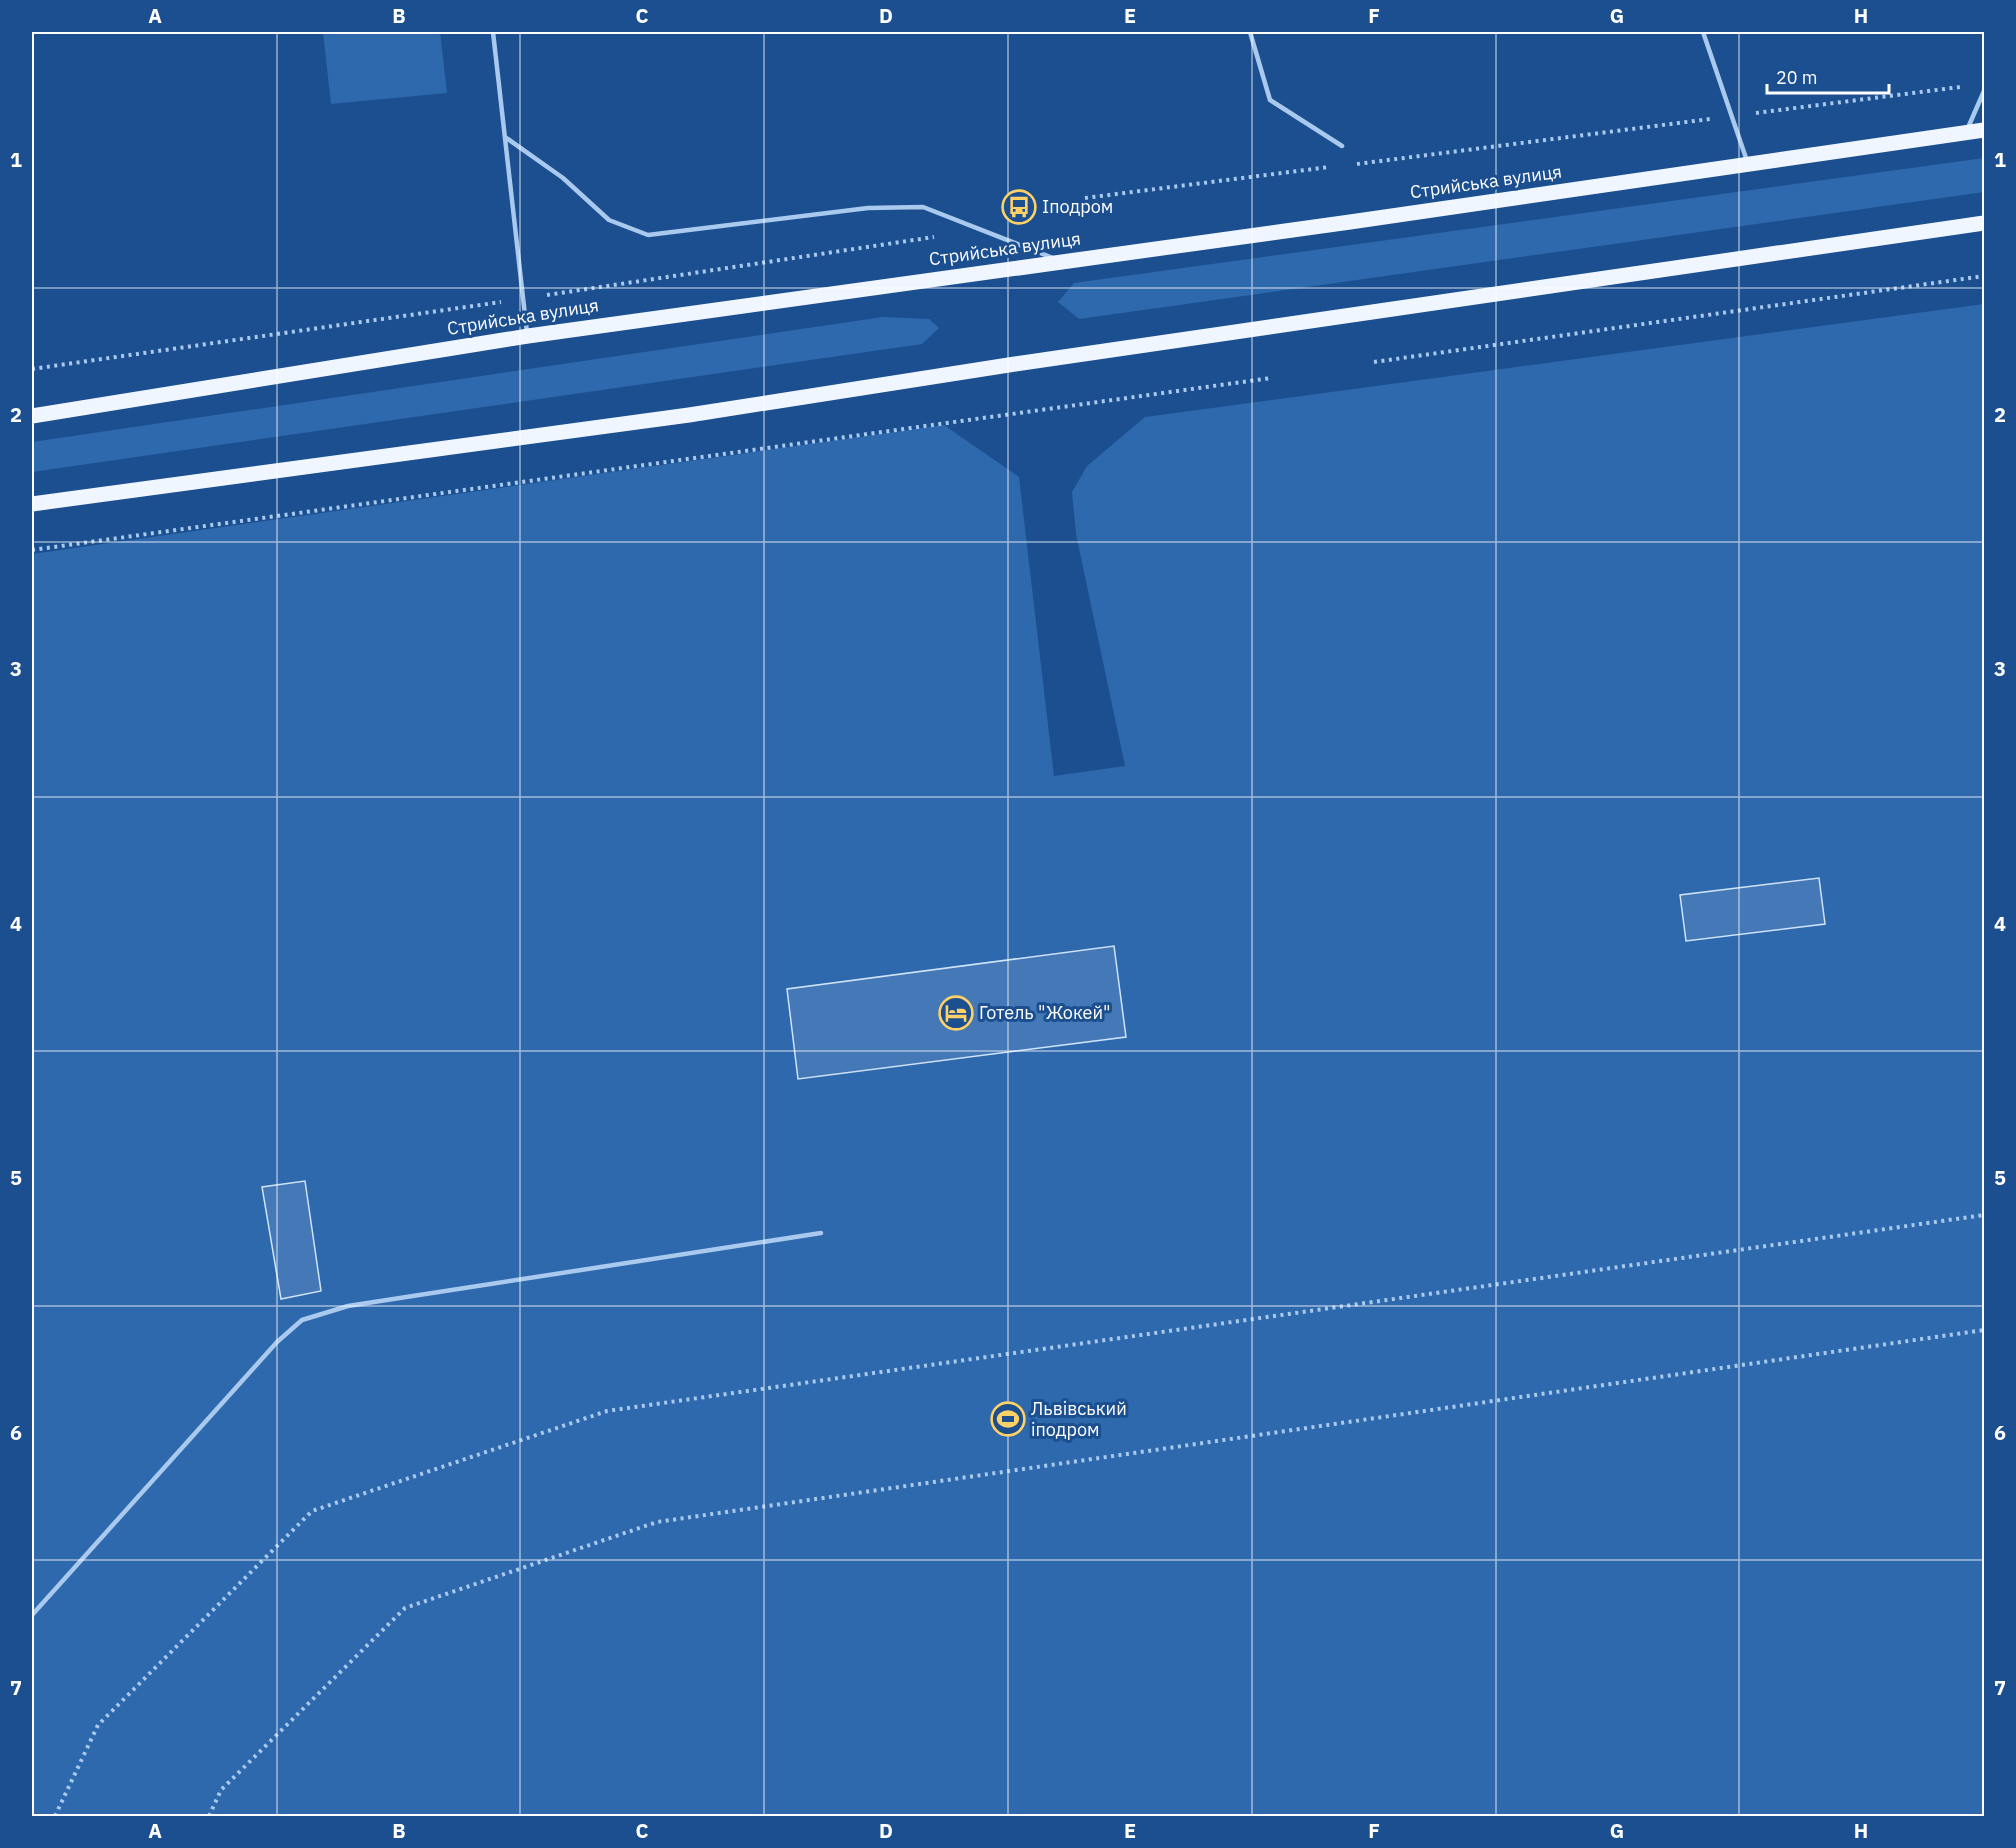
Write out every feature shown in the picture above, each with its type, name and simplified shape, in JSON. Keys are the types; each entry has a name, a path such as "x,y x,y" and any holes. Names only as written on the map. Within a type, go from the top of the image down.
{"main road":[{"name":"Стрийська вулиця","path":"32,416 528,336 1361,221 1984,130"},
{"path":"32,504 689,415 1016,364 1984,224"}],"lane":[{"path":"493,32 528,336"},
{"path":"1250,32 1270,100 1342,146"},
{"path":"1703,32 1748,163"},
{"path":"1966,133 1984,91"},
{"path":"505,137 563,178 609,220 648,235 868,208 923,207 1061,261"},
{"path":"32,1615 277,1342 302,1320 348,1306 821,1233"}],"path":[{"path":"1355,164 1962,87"},
{"path":"1085,198 1332,167"},
{"path":"1374,362 1984,276"},
{"path":"32,550 1271,378"},
{"path":"55,1816 98,1725 312,1511 607,1411 1984,1215"},
{"path":"209,1816 221,1790 405,1608 657,1522 1984,1330"}],"shaded area":[{"path":"323,32 440,32 447,93 331,104"},
{"path":"1984,158 1984,192 1079,319 1058,302 1074,283"},
{"name":"Львівський іподром","path":"1984,304 1984,1816 32,1816 32,554 944,425 1019,477 1054,776 1125,766 1076,534 1072,492 1087,466 1145,417"},
{"path":"883,317 929,319 939,328 922,344 32,472 32,442"}],"building":[{"path":"1819,878 1825,924 1686,941 1680,895"},
{"name":"Готель \"Жокей\"","path":"1114,946 1126,1037 798,1079 787,989"},
{"path":"305,1181 321,1291 281,1299 262,1187"}],"place":[{"name":"Іподром","path":"1019,207"},
{"name":"Готель \"Жокей\"","path":"956,1013"},
{"name":"Львівський іподром","path":"1008,1419"}]}
